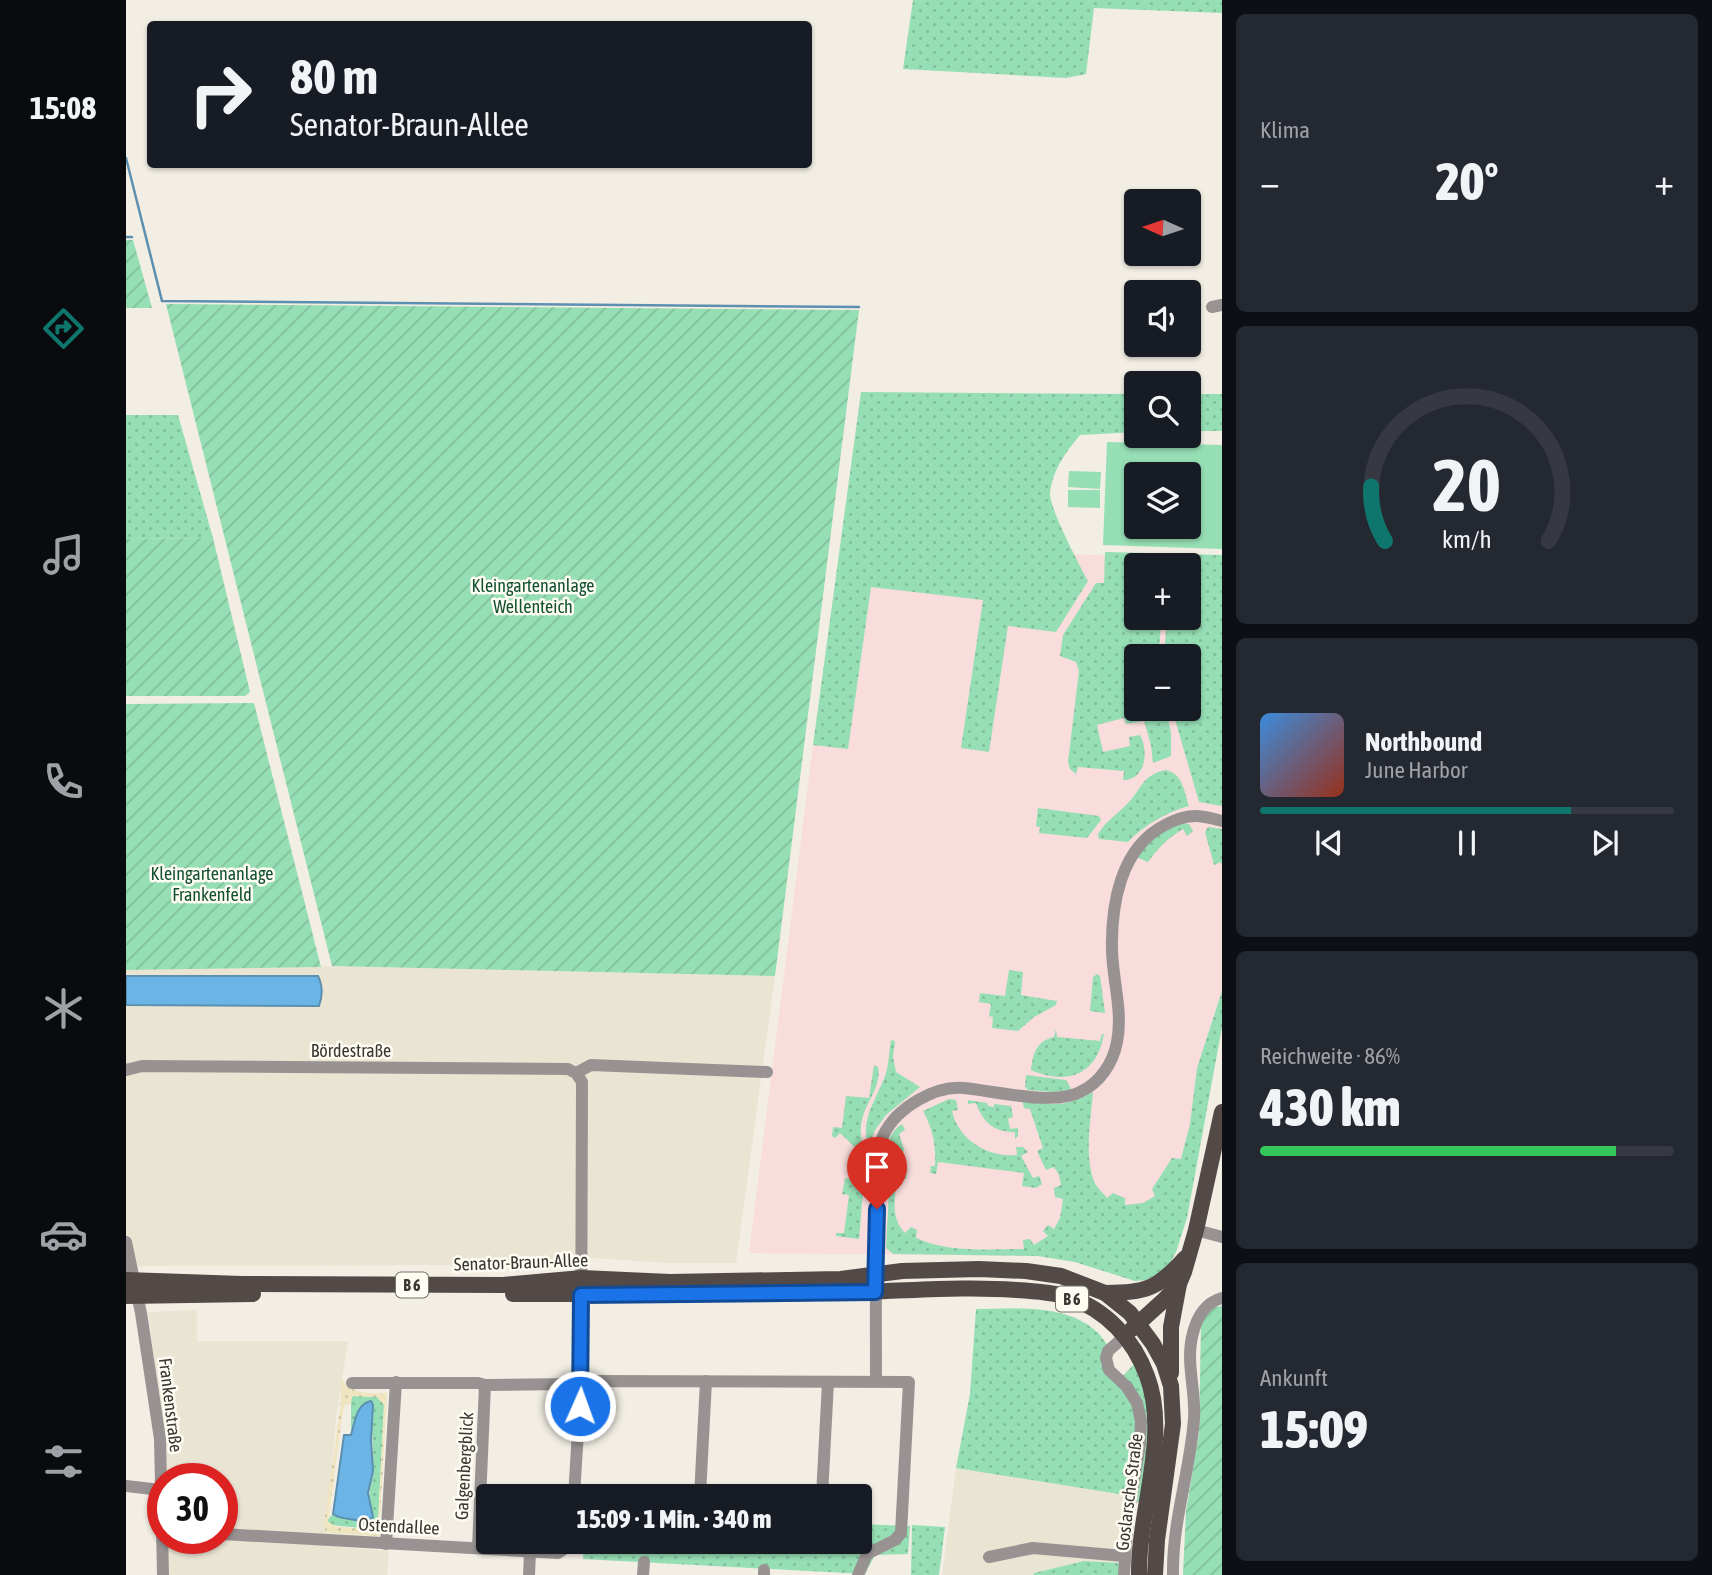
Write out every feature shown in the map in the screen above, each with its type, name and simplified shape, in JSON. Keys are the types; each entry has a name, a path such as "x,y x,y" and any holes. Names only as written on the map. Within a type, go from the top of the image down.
{"main road":[{"name":"B 6","path":"1125,1336 1179,1284 1191,1251 1222,1112"},
{"name":"B 6","path":"1105,1293 1146,1289 1163,1282 1191,1251"},
{"name":"Senator-Braun-Allee","path":"875,1283 902,1271 979,1269 1061,1276 1105,1293 1118,1302 1139,1323 1164,1364 1171,1386"},
{"name":"Senator-Braun-Allee","path":"130,1280 242,1284 581,1286"},
{"name":"Senator-Braun-Allee","path":"132,1296 581,1286 875,1283 1054,1294 1093,1308 1125,1336"},
{"path":"1155,1575 1159,1516 1173,1424 1171,1334 1179,1284"},
{"name":"Goslarsche Straße","path":"1125,1336 1148,1377 1156,1415 1155,1441 1140,1538 1139,1575"}],"street":[{"path":"876,1381 875,1283 880,1151 885,1132 900,1114 919,1100 938,1092 959,1087 1058,1099 1080,1092 1098,1079 1110,1062 1118,1040 1119,1013 1112,923 1117,894 1128,863 1148,835 1172,822 1197,816 1222,821"},
{"name":"Bördestraße","path":"126,1070 142,1066 322,1067 568,1069 576,1073 590,1065 766,1072"},
{"path":"575,1484 581,1383 582,1082 576,1073"},
{"path":"1196,1230 1222,1237"},
{"name":"Frankenstraße","path":"126,1242 132,1296 157,1413 160,1463"},
{"path":"1173,1575 1178,1513 1194,1420 1190,1345 1197,1321 1204,1309 1213,1300 1222,1298"},
{"path":"1124,1575 1141,1421 1136,1403 1127,1388 1109,1370 1106,1358 1108,1351 1125,1336"},
{"path":"352,1383 478,1382 485,1385 706,1381 909,1382 902,1526 898,1537 867,1554 858,1574"},
{"path":"701,1484 706,1381"},
{"path":"386,1544 396,1382"},
{"path":"823,1484 828,1382"},
{"name":"Galgenbergblick","path":"481,1484 485,1385"},
{"path":"126,1486 147,1488"},
{"name":"Ostendallee","path":"238,1535 476,1548"},
{"path":"989,1557 1032,1548 1124,1556"},
{"name":"Frankenstraße","path":"163,1554 163,1575"},
{"path":"529,1575 530,1554"}],"shaded area":[{"path":"841,549 1124,556 1124,630 1201,630 1201,558 1222,558 1222,1019 1176,1252 1147,1280 1135,1281 1075,1262 1038,1256 749,1253 813,745"},
{"path":"333,966 775,976 736,1263 668,1263 593,1258 503,1265 126,1266 126,970"},
{"path":"197,1310 197,1341 348,1341 336,1418 325,1546 389,1551 387,1575 167,1575 166,1554 238,1554 238,1463 164,1463 163,1426 148,1312"},
{"path":"956,1468 1125,1495 1120,1563 1084,1561 1034,1575 942,1575"}],"green space":[{"path":"913,0 1222,0 1222,13 1094,8 1086,74 1066,78 903,69"},
{"path":"126,240 133,240 152,308 126,308"},
{"name":"Kleingartenanlage Wellenteich","path":"166,304 859,310 775,976 332,966"},
{"path":"861,392 1124,394 1124,433 1080,435 1057,468 1050,492 1054,510 1088,581 1056,632 1008,626 989,752 961,748 983,600 871,587 848,749 813,745"},
{"path":"1201,394 1222,394 1222,431 1201,431"},
{"path":"126,415 178,415 213,538 126,539"},
{"path":"1107,442 1124,442 1124,448 1201,448 1201,444 1222,445 1222,549 1103,545"},
{"path":"1069,471 1101,472 1100,489 1068,487"},
{"path":"1068,490 1100,490 1100,508 1068,507"},
{"path":"213,538 250,692 245,696 126,696 126,539"},
{"path":"1105,552 1144,553 1124,553 1124,630 1160,630 1160,644 1124,644 1124,718 1097,725 1103,752 1130,746 1129,737 1140,735 1144,764 1137,775 1123,780 1124,771 1078,767 1076,774 1070,769 1068,762 1079,671 1076,662 1060,656 1063,635 1096,583 1104,583"},
{"path":"1201,554 1222,555 1222,806 1199,802 1175,721 1201,721 1201,644 1165,644 1166,630 1201,630"},
{"name":"Kleingartenanlage Frankenfeld","path":"254,703 321,967 126,970 126,704"},
{"path":"1144,721 1168,721 1171,756 1153,763"},
{"path":"1166,770 1179,779 1189,806 1156,820 1128,842 1099,839 1101,829 1131,800 1146,780 1157,772"},
{"path":"1038,808 1099,816 1101,820 1087,838 1039,833 1040,827 1036,826"},
{"path":"1181,823 1189,824 1193,831 1187,836 1183,829 1178,832 1155,852 1148,862 1136,857 1150,839"},
{"path":"1208,827 1222,829 1222,866 1221,862 1214,865 1205,832"},
{"path":"1009,970 1023,972 1021,995 1057,1001 1056,1005 1034,1017 1018,1031 992,1028 993,1017 989,1016 991,1004 979,1002 980,993 1005,996"},
{"path":"1097,974 1100,976 1105,1013 1090,1011 1093,977"},
{"path":"1222,991 1222,1027 1187,1218 1176,1252 1167,1268 1147,1280 1135,1281 1075,1262 1038,1256 893,1254 886,1248 890,1172 907,1175 906,1179 897,1179 895,1214 905,1233 911,1227 917,1230 916,1238 955,1248 1024,1249 1023,1240 1030,1239 1034,1245 1048,1236 1043,1231 1048,1225 1054,1229 1060,1218 1063,1199 1055,1197 1054,1188 1061,1185 1054,1167 1046,1170 1037,1151 1043,1148 1030,1109 1024,1108 1022,1100 1058,1104 1074,1101 1093,1092 1089,1160 1095,1183 1107,1198 1113,1193 1125,1198 1125,1205 1143,1203 1155,1196 1152,1189 1172,1158 1181,1159 1190,1124 1197,1068"},
{"path":"1056,1029 1057,1037 1100,1041 1104,1034 1095,1059 1087,1068 1068,1076 1057,1077 1031,1070 1039,1045 1054,1037"},
{"path":"891,1040 895,1041 893,1057 896,1072 920,1087 886,1115 875,1130 869,1145 866,1126 886,1073"},
{"path":"874,1065 878,1067 879,1074 861,1125 864,1158 862,1164 857,1159 861,1153 840,1133 835,1138 832,1136 833,1127 842,1128 846,1096 869,1098"},
{"path":"1026,1075 1066,1080 1072,1090 1028,1090 1025,1087"},
{"path":"949,1099 956,1100 958,1110 952,1111 955,1121 968,1138 986,1150 1006,1155 1017,1155 1016,1147 1023,1147 1028,1152 1021,1156 1033,1178 1039,1176 1042,1184 1036,1188 1022,1186 1024,1173 938,1162 936,1174 930,1173 931,1166 935,1166 934,1144 923,1111"},
{"path":"968,1100 994,1107 994,1104 1011,1106 1013,1117 1008,1119 1010,1129 1018,1128 1018,1136 1015,1139 1015,1132 990,1125 976,1103 968,1104"},
{"path":"902,1124 905,1130 899,1134 904,1149 900,1167 908,1169 907,1172 889,1167 888,1161 890,1138"},
{"path":"845,1178 864,1180 859,1239 836,1236 836,1233 844,1233 849,1195 842,1194"},
{"path":"1222,1306 1222,1575 1183,1575 1186,1511 1199,1434 1201,1324 1211,1308"},
{"path":"976,1309 1056,1312 1085,1323 1101,1336 1108,1345 1101,1354 1101,1365 1126,1395 1135,1415 1134,1450 1125,1495 956,1468 970,1394"},
{"path":"1134,1364 1146,1397 1150,1428 1140,1502 1136,1501 1145,1442 1122,1377"},
{"path":"353,1396 377,1397 384,1405 378,1522 372,1529 330,1525 327,1520 333,1514 362,1521 373,1517 369,1496 373,1470 372,1418 357,1413 351,1436"},
{"path":"872,1525 910,1526 908,1554 875,1555 865,1574 583,1559 583,1554 872,1554"},
{"path":"912,1525 945,1527 939,1575 911,1575"},
{"path":"1084,1561 1120,1563 1121,1575 1034,1575 1034,1573"}],"sand":[{"path":"341,1378 355,1390 387,1393 379,1536 327,1533 324,1526 341,1400","holes":["352,1396 377,1397 384,1405 378,1522 372,1529 338,1527 328,1522 343,1411 345,1405 351,1404"]}],"water":[{"path":"126,976 318,976 322,994 319,1006 126,1005"},
{"path":"371,1401 373,1471 368,1493 373,1517 365,1523 333,1514 344,1435 351,1435 359,1410"}],"waterway":[{"path":"126,158 162,301 859,307"},
{"path":"126,237 132,237"}],"route":[{"path":"580,1406 581,1295 875,1292 877,1209"}]}
